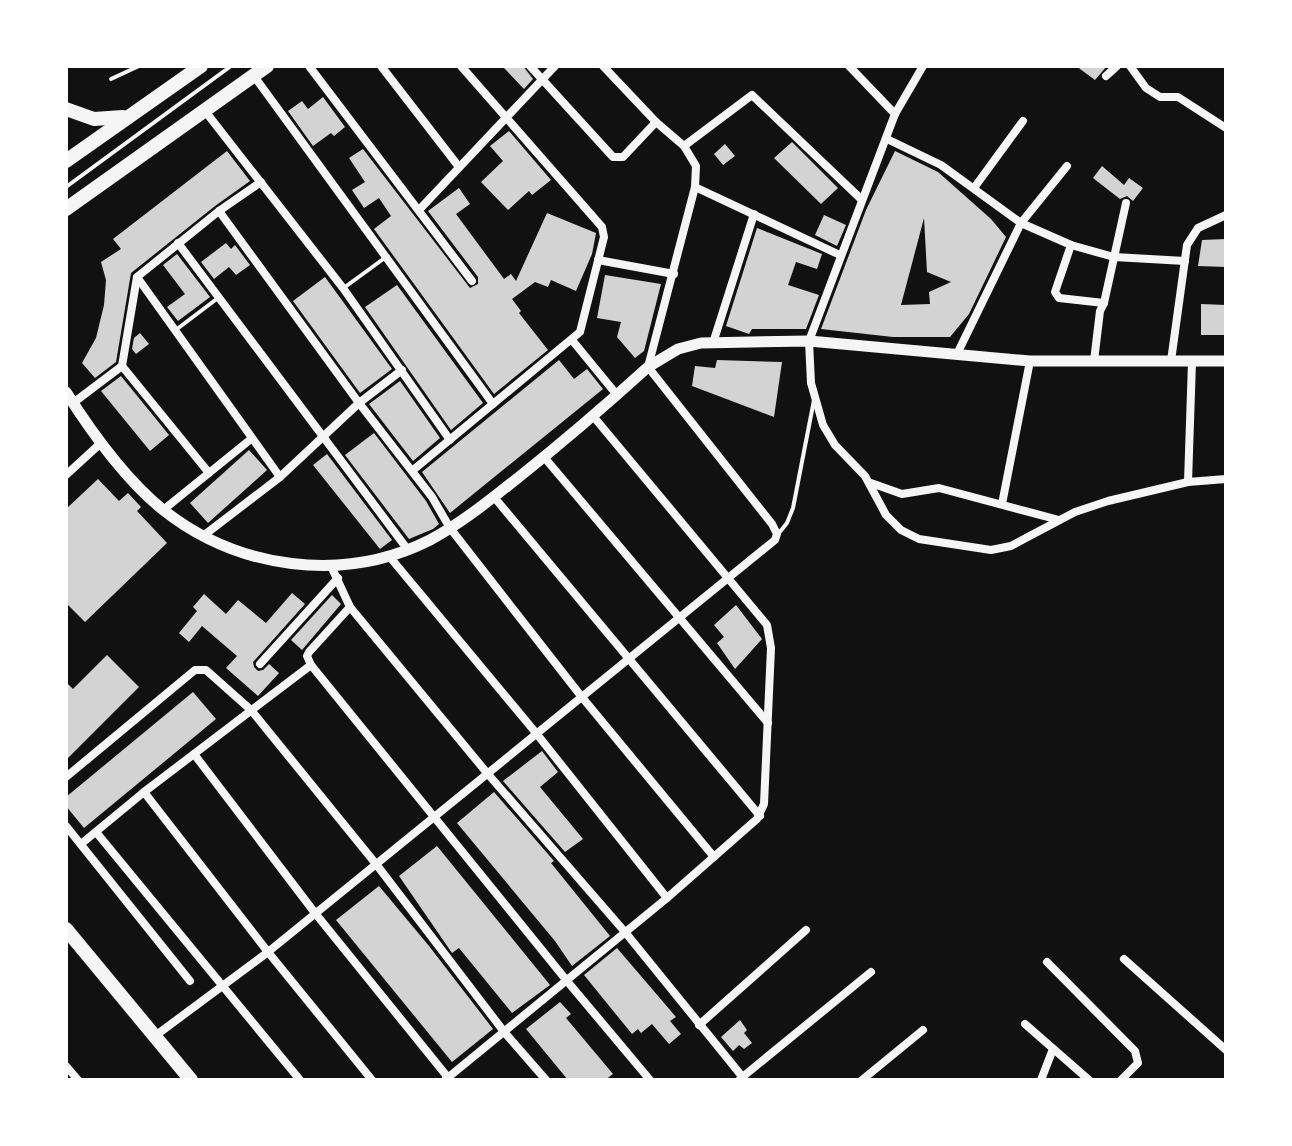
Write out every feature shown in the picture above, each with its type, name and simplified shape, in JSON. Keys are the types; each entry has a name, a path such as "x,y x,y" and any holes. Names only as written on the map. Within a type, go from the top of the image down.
{"main road":[{"path":"66,161 201,66"},
{"path":"66,209 267,66"},
{"path":"66,109 94,119 120,119 131,115"},
{"path":"66,929 191,1080"}],"street":[{"path":"309,66 472,281"},
{"path":"381,66 459,167"},
{"path":"412,471 572,340 584,324 604,237 602,227 461,66"},
{"path":"530,66 613,157 623,157 656,122"},
{"path":"419,210 555,66"},
{"path":"603,66 656,122 684,146 696,166 695,187 648,367"},
{"path":"849,66 895,114"},
{"path":"923,66 895,114 809,341 814,398 829,436 870,483 893,523 909,535 929,542 982,550 1000,549 1022,541 1092,506 1188,482 1226,479"},
{"path":"1106,76 1117,66"},
{"path":"1130,66 1146,88 1160,97 1178,97 1226,128"},
{"path":"254,76 493,404"},
{"path":"684,146 751,94 861,199"},
{"path":"205,111 343,288 450,440"},
{"path":"974,188 1023,121"},
{"path":"887,139 941,165 1021,223 1071,245 1114,257 1185,261"},
{"path":"957,354 1021,223 1067,166"},
{"path":"73,403 122,366 137,277 219,211 261,182"},
{"path":"695,187 840,255"},
{"path":"1094,361 1100,311 1126,203"},
{"path":"219,211 412,471 450,528 581,696 714,857"},
{"path":"713,343 754,214"},
{"path":"1171,361 1191,235 1198,228 1226,215"},
{"path":"178,243 408,550"},
{"path":"1071,245 1055,292 1059,298 1104,303"},
{"path":"598,260 674,274"},
{"path":"137,277 280,477"},
{"path":"572,340 617,395"},
{"path":"66,392 130,478 163,510 203,536 238,551 293,564 331,566 361,563 408,550 450,528 544,457 648,367 678,349 713,343 809,341 1030,361 1226,361"},
{"path":"1002,504 1030,361"},
{"path":"1188,482 1192,362"},
{"path":"122,366 209,473"},
{"path":"155,1036 268,952 775,540 777,534 772,524 648,367"},
{"path":"203,536 280,477 359,403 402,370"},
{"path":"194,754 315,913 448,1079 667,898 760,816 764,804 769,724 770,635 762,616 593,416"},
{"path":"163,510 251,439"},
{"path":"66,475 102,442"},
{"path":"544,457 769,724"},
{"path":"870,483 902,494 939,488 1059,520"},
{"path":"494,497 760,816"},
{"path":"389,556 536,733 667,898"},
{"path":"331,566 350,607 487,773 625,932 742,1079 871,972"},
{"path":"260,664 338,578"},
{"path":"350,607 309,652 307,656 311,665 650,1080"},
{"path":"81,844 311,665"},
{"path":"66,777 197,669 206,670 251,710 376,864 505,1033 546,1080"},
{"path":"144,792 372,1080"},
{"path":"66,826 190,981"},
{"path":"96,832 300,1080"},
{"path":"699,1025 806,930"},
{"path":"1124,959 1226,1050"},
{"path":"1047,962 1135,1051 1138,1063 1121,1080"},
{"path":"1025,1024 1089,1080"},
{"path":"862,1080 923,1030"},
{"path":"1041,1080 1053,1049"},
{"path":"66,1066 78,1080"}],"lane":[{"path":"111,79 139,66"},
{"path":"66,187 231,66"},
{"path":"343,288 387,256"},
{"path":"175,331 218,298"},
{"path":"777,534 787,523 793,508 814,398"}],"building":[{"path":"502,66 523,66 533,79 524,89"},
{"path":"1076,66 1107,66 1095,80"},
{"path":"323,97 345,127 313,146 288,111 302,101 308,109"},
{"path":"509,131 551,180 532,195 529,191 508,210 481,182 503,161 490,146"},
{"path":"792,142 838,188 821,204 774,158"},
{"path":"725,144 735,156 723,165 714,154"},
{"path":"363,149 470,288 478,284 478,277 428,211 459,188 470,204 456,214 504,279 511,274 516,281 547,213 596,233 592,254 576,291 551,280 548,287 535,282 512,299 548,350 494,394 374,229 391,216 379,198 364,208 352,190 365,182 349,158"},
{"path":"227,151 250,181 131,273 116,362 95,378 82,363 96,338 104,305 106,280 101,262 121,249 113,239"},
{"path":"895,151 938,172 991,219 1006,237 969,314 950,337 893,337 821,329 866,210","holes":["924,218 927,272 951,282 929,292 930,304 901,305"]},
{"path":"1102,166 1124,185 1129,178 1143,188 1133,201 1127,196 1120,199 1093,178"},
{"path":"824,215 846,225 837,246 815,235"},
{"path":"757,228 822,254 817,269 796,262 788,285 819,295 806,329 752,329 749,334 726,326"},
{"path":"1226,239 1226,267 1198,266 1202,240"},
{"path":"226,243 231,249 235,245 250,265 236,275 229,267 214,279 201,262"},
{"path":"177,254 210,297 178,321 167,307 185,294 163,265"},
{"path":"605,275 661,284 644,351 635,358 617,337 621,322 597,318"},
{"path":"325,277 392,369 360,393 293,301"},
{"path":"397,285 483,403 451,430 365,307"},
{"path":"1201,304 1226,305 1226,335 1201,335"},
{"path":"140,333 149,344 136,354 132,349 134,338"},
{"path":"559,360 574,379 587,369 603,389 450,513 422,472"},
{"path":"717,360 782,362 774,417 692,386 695,366 715,368"},
{"path":"121,376 169,435 150,451 101,391"},
{"path":"400,381 440,438 413,461 369,404"},
{"path":"374,433 426,501 439,524 433,529 409,539 345,455"},
{"path":"249,450 267,470 208,523 190,503"},
{"path":"327,454 392,540 380,549 313,465"},
{"path":"98,479 119,501 128,493 141,507 137,511 167,543 85,622 66,603 66,509"},
{"path":"292,593 305,604 253,662 258,671 269,664 279,673 258,696 226,668 237,656 202,626 189,642 179,633 197,611 193,607 204,594 226,614 238,600 266,623"},
{"path":"332,595 341,604 302,650 291,640"},
{"path":"736,605 762,639 735,669 717,643 724,637 714,625"},
{"path":"107,655 139,687 66,760 66,682 73,689"},
{"path":"193,692 216,719 84,828 66,806 66,797"},
{"path":"542,751 558,772 540,787 583,839 565,852 503,781"},
{"path":"494,792 554,861 551,863 610,936 572,966 555,941 457,823"},
{"path":"437,846 550,985 512,1013 459,948 452,953 399,876"},
{"path":"379,886 493,1029 452,1062 336,920"},
{"path":"617,948 676,1017 670,1021 681,1034 669,1044 652,1024 641,1033 638,1029 632,1034 584,975"},
{"path":"560,1002 571,1014 566,1018 613,1074 605,1080 568,1080 526,1029"},
{"path":"740,1020 747,1030 744,1033 752,1043 744,1049 739,1045 733,1051 721,1037"}]}
